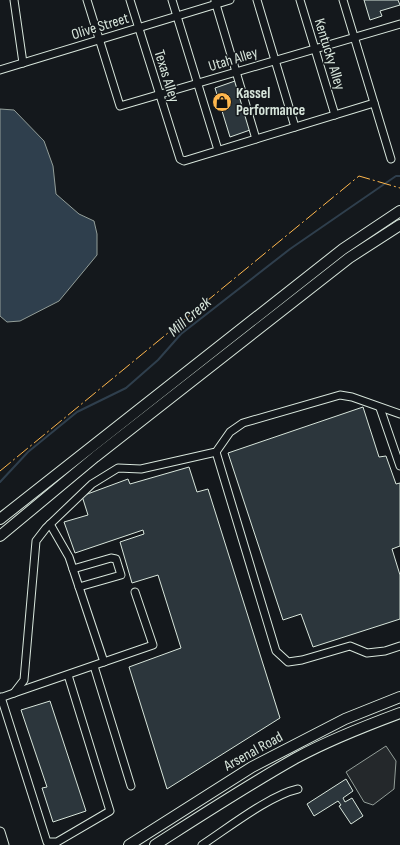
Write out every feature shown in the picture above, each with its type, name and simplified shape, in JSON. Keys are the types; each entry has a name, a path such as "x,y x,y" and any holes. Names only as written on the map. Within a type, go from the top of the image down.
{"highway":[{"path":"0,519 343,249 400,211"},
{"path":"0,536 95,457 343,262 400,224"},
{"name":"Arsenal Road","path":"129,845 252,767 345,719 400,698"},
{"name":"Arsenal Road","path":"155,845 235,794 297,758 350,732 400,713"}],"main road":[{"path":"0,832 4,845"}],"street":[{"path":"14,0 23,63"},
{"path":"87,0 100,40"},
{"name":"Texas Alley","path":"130,0 180,159 184,161 218,150"},
{"path":"172,0 218,150 374,103"},
{"name":"Olive Street","path":"0,70 177,16 215,2 230,0"},
{"path":"257,0 295,127"},
{"name":"Kentucky Alley","path":"300,0 335,115"},
{"path":"343,0 391,159"},
{"path":"215,2 256,139"},
{"name":"Utah Alley","path":"100,40 120,106 354,36 400,24"},
{"path":"14,693 24,680 36,541 50,524 92,484 118,468 141,469 216,452 230,432 244,423 340,395 352,397 400,414"},
{"path":"380,408 400,466"},
{"path":"216,452 276,651 288,662 302,660 350,646 367,653 385,652 400,646"},
{"path":"50,524 69,557 104,662"},
{"path":"73,569 111,558 116,560 120,575 79,586"},
{"path":"68,675 110,811 57,842 47,842 1,698 153,645 135,592"},
{"path":"94,666 131,786"},
{"path":"202,845 271,800 286,792 298,789"}],"shaded area":[{"path":"386,746 396,761 394,789 373,805 364,802 346,772"}],"water":[{"path":"0,109 14,110 44,141 53,166 56,194 79,214 94,221 97,234 97,255 59,301 20,321 7,322 0,316"}],"building":[{"path":"364,0 398,0 400,5 380,11 382,16 370,20"},
{"path":"235,81 250,130 230,137 215,88"},
{"path":"363,407 379,457 386,456 396,484 400,483 400,546 392,549 400,575 400,619 313,647 301,614 283,620 228,453"},
{"path":"189,467 197,492 208,489 280,718 167,789 129,667 181,648 158,575 132,583 120,542 144,534 143,530 75,553 64,522 88,515 82,496 128,479 130,484"},
{"path":"50,701 86,811 53,822 42,788 47,787 21,710"},
{"path":"346,779 353,791 343,798 345,802 352,798 363,816 351,824 339,806 341,805 338,801 314,816 307,804"}],"waterway":[{"name":"Mill Creek","path":"0,482 28,452 77,412 126,388 158,360 181,334 290,249 396,176 400,176"}],"power":[{"path":"0,471 359,176 400,188"}],"place":[{"name":"Kassel Performance","path":"222,102"}]}
